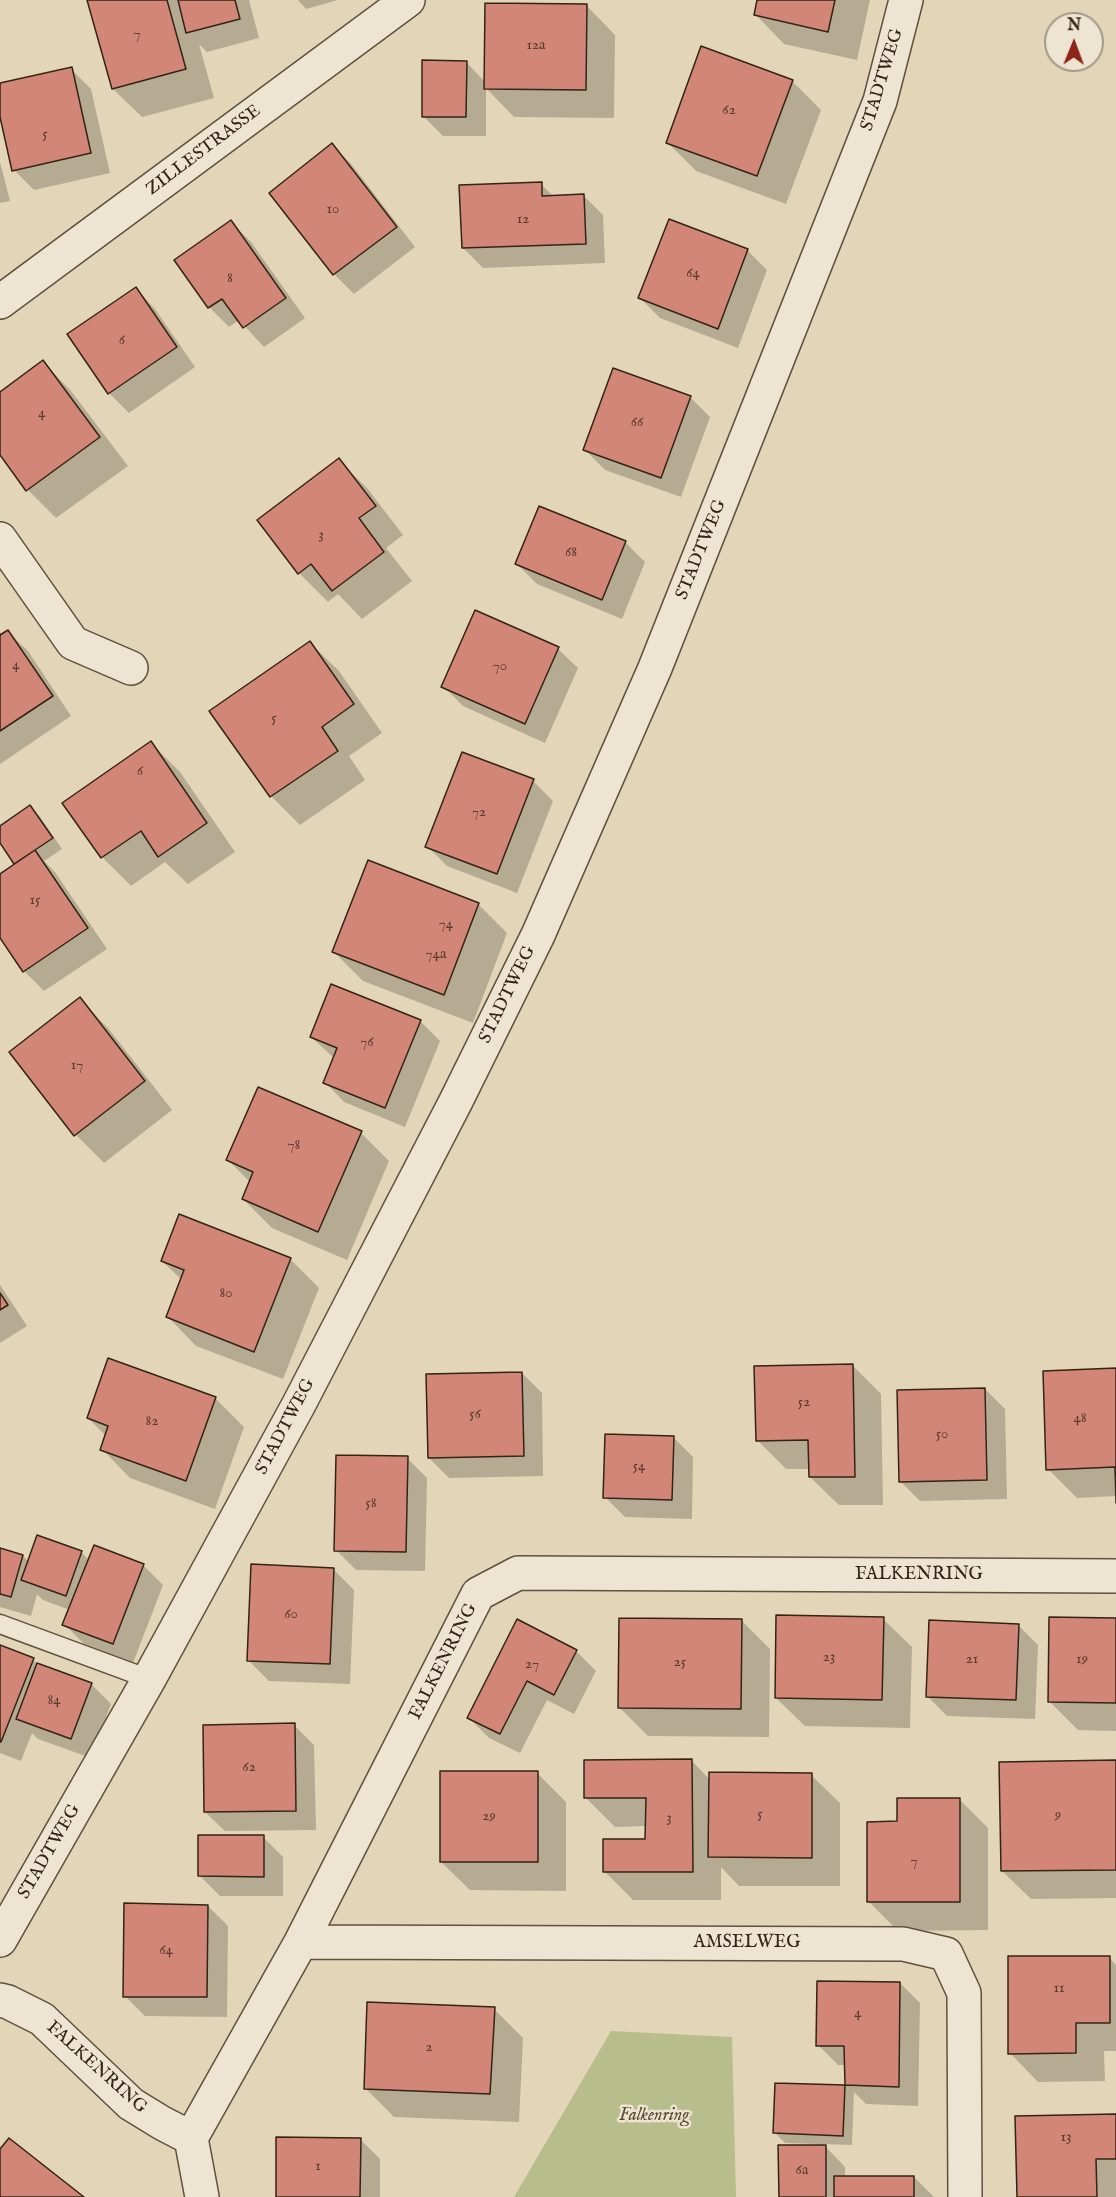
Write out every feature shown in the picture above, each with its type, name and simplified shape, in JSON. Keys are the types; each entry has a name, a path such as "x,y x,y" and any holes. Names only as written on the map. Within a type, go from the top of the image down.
{"street":[{"name":"ZILLESTRASSE","path":"0,302 408,0"},
{"name":"STADTWEG","path":"0,1940 149,1679 310,1383 456,1101 538,935 655,668 880,100 906,0"},
{"path":"0,539 73,643 131,668"},
{"name":"FALKENRING","path":"0,2000 42,2019 131,2104 191,2138 301,1942 478,1594 518,1573 1116,1576"},
{"name":"AMSELWEG","path":"301,1942 903,1944 946,1954 964,1993 965,2197"},
{"path":"191,2138 202,2197"}],"lane":[{"path":"0,1624 149,1679"}],"green space":[{"name":"Falkenring","path":"611,2031 732,2037 736,2197 514,2197"}],"building":[{"path":"87,0 167,0 186,69 112,89"},
{"path":"178,0 235,0 240,19 186,33"},
{"path":"757,0 835,0 828,32 754,15"},
{"path":"485,3 587,4 586,90 484,89"},
{"path":"701,46 793,80 757,176 666,143"},
{"path":"422,60 467,61 466,117 422,117"},
{"path":"72,67 91,153 12,171 0,117 0,83"},
{"path":"332,143 397,227 333,275 269,193"},
{"path":"542,182 542,196 584,194 586,244 462,248 459,185"},
{"path":"669,219 748,249 718,329 638,298"},
{"path":"231,220 286,298 243,328 222,299 208,308 174,260"},
{"path":"136,287 177,347 108,394 67,334"},
{"path":"43,360 100,437 26,491 0,455 0,392"},
{"path":"613,368 691,396 661,478 583,450"},
{"path":"339,458 376,506 359,518 384,552 332,591 311,564 298,574 257,520"},
{"path":"539,506 626,541 602,600 515,564"},
{"path":"475,610 559,647 525,724 441,687"},
{"path":"8,630 53,696 0,731 0,635"},
{"path":"310,641 354,704 322,727 338,751 270,797 209,711"},
{"path":"151,741 207,823 158,857 141,831 101,858 62,803"},
{"path":"462,752 534,779 497,874 425,847"},
{"path":"30,805 53,838 14,864 0,843 0,826"},
{"path":"35,850 88,928 23,972 0,938 0,874"},
{"path":"368,860 479,903 444,995 332,952"},
{"path":"331,984 421,1020 385,1108 323,1083 337,1048 310,1037"},
{"path":"80,997 145,1081 74,1136 9,1052"},
{"path":"258,1087 362,1131 318,1232 242,1199 253,1172 226,1160"},
{"path":"179,1214 291,1258 254,1352 166,1317 184,1270 161,1261"},
{"path":"0,1293 8,1305 0,1310"},
{"path":"108,1358 216,1397 186,1481 100,1450 108,1426 87,1418"},
{"path":"853,1364 855,1477 809,1477 808,1440 756,1441 754,1366"},
{"path":"1116,1368 1116,1503 1115,1467 1046,1470 1043,1371"},
{"path":"522,1372 524,1456 428,1458 426,1374"},
{"path":"985,1388 987,1480 899,1482 897,1390"},
{"path":"605,1434 674,1436 672,1500 603,1498"},
{"path":"336,1455 408,1456 406,1552 334,1551"},
{"path":"37,1535 82,1551 66,1596 21,1580"},
{"path":"94,1545 144,1564 113,1644 62,1625"},
{"path":"0,1548 23,1555 11,1597 0,1594"},
{"path":"251,1564 334,1568 330,1664 247,1661"},
{"path":"776,1615 884,1617 882,1700 775,1698"},
{"path":"1049,1617 1116,1618 1116,1703 1048,1702"},
{"path":"619,1618 742,1619 741,1709 618,1708"},
{"path":"517,1619 577,1650 554,1695 527,1681 500,1734 467,1718"},
{"path":"929,1620 1019,1624 1016,1700 926,1697"},
{"path":"0,1645 34,1658 1,1742 0,1742"},
{"path":"37,1663 92,1683 71,1739 16,1719"},
{"path":"295,1723 296,1811 204,1812 203,1725"},
{"path":"692,1759 693,1872 603,1872 603,1839 645,1839 646,1798 584,1798 584,1760"},
{"path":"1116,1760 1116,1870 1001,1871 999,1762"},
{"path":"440,1771 538,1771 538,1862 440,1862"},
{"path":"709,1772 812,1773 812,1858 708,1857"},
{"path":"897,1798 960,1798 960,1902 867,1902 867,1822 897,1821"},
{"path":"198,1835 264,1835 264,1877 198,1876"},
{"path":"124,1903 208,1905 207,1997 123,1997"},
{"path":"1008,1956 1110,1956 1110,2023 1076,2023 1076,2053 1008,2054"},
{"path":"817,1981 900,1982 899,2087 845,2085 844,2046 816,2046"},
{"path":"367,2002 495,2007 490,2094 364,2089"},
{"path":"775,2083 845,2085 843,2136 773,2133"},
{"path":"1116,2114 1116,2159 1096,2159 1097,2197 1017,2197 1015,2116"},
{"path":"276,2137 361,2138 360,2197 276,2197"},
{"path":"9,2138 84,2197 0,2197 0,2149"},
{"path":"778,2145 826,2145 826,2197 779,2197"},
{"path":"834,2176 914,2176 914,2197 834,2197"}]}
